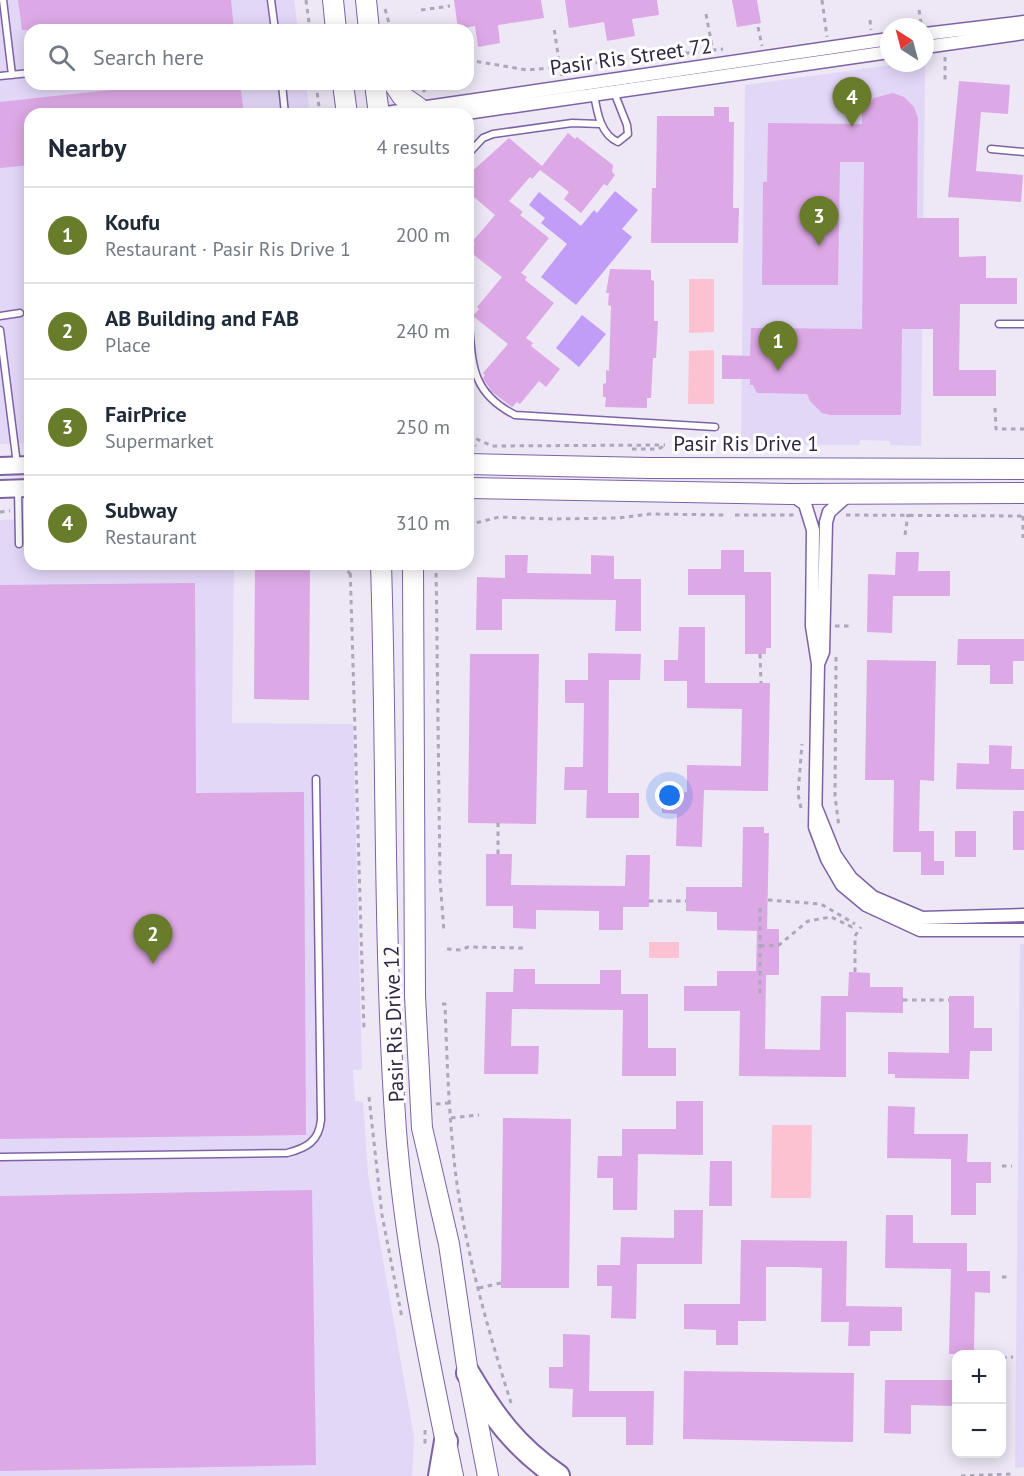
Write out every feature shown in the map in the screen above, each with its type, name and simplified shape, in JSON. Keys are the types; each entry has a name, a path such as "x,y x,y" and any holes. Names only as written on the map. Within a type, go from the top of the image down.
{"highway":[{"path":"468,1373 495,1418 517,1443 558,1476"},
{"path":"440,1476 446,1441"}],"main road":[{"path":"333,0 335,24"},
{"path":"366,0 369,24"},
{"path":"344,90 346,108"},
{"path":"376,90 378,108"},
{"path":"398,90 402,96 419,108"},
{"name":"Pasir Ris Drive 1","path":"474,462 650,468 1024,469"},
{"path":"0,466 24,465"},
{"path":"0,478 24,488"},
{"path":"0,489 24,488"},
{"path":"477,488 791,494 1024,493"},
{"name":"Pasir Ris Drive 12","path":"381,570 386,693 389,989 396,1132 410,1254 453,1476"},
{"name":"Pasir Ris Drive 12","path":"412,570 415,996 422,1128 448,1244 468,1373 488,1476"}],"street":[{"path":"934,28 1024,22"},
{"path":"934,46 1024,33"},
{"name":"Pasir Ris Street 72","path":"612,86 880,41"},
{"name":"Pasir Ris Street 72","path":"419,108 880,53"},
{"name":"Pasir Ris Street 72","path":"474,111 593,88"},
{"path":"818,664 823,652 824,532 829,512 850,493"},
{"path":"791,494 805,504 813,530 812,626 818,664 815,827 826,859 842,885 867,905 920,930 1024,930"},
{"path":"816,807 835,855 851,878 873,897 922,918 1024,915"}],"lane":[{"path":"3,0 12,75"},
{"path":"271,0 274,24"},
{"path":"0,76 24,74"},
{"path":"593,88 600,124 612,140 618,142 628,134 627,125 612,86"},
{"path":"283,90 284,108"},
{"path":"474,148 483,138 493,134 572,123 600,124"},
{"path":"991,149 1024,152"},
{"path":"0,316 20,313"},
{"path":"999,324 1024,324"},
{"path":"0,330 1,347 24,465"},
{"path":"474,375 489,399 515,416 715,427"},
{"path":"19,544 24,488"},
{"path":"0,1157 287,1153 302,1149 313,1142 320,1132 321,1120 316,779"}],"path":[{"path":"306,0 309,24"},
{"path":"383,0 389,24"},
{"path":"822,0 827,38"},
{"path":"421,10 450,6"},
{"path":"919,10 921,18"},
{"path":"706,14 712,49"},
{"path":"758,27 761,42"},
{"path":"474,62 511,65 527,69 560,67 554,28"},
{"path":"945,57 945,80"},
{"path":"317,90 319,108"},
{"path":"995,408 996,429 1024,429"},
{"path":"474,438 492,446 666,445"},
{"path":"829,512 840,515 1023,516 1023,538"},
{"path":"735,515 809,513"},
{"path":"474,524 499,518 618,518 650,514 726,515"},
{"path":"905,535 908,514"},
{"path":"347,570 352,577"},
{"path":"351,570 364,1031"},
{"path":"436,570 440,879 444,932"},
{"path":"837,615 838,626 852,626"},
{"path":"837,649 834,796 840,830"},
{"path":"759,654 761,683"},
{"path":"498,824 498,854"},
{"path":"760,946 779,945 808,921 831,917 852,927 855,924 821,904 768,900"},
{"path":"650,901 686,902"},
{"path":"760,908 760,995"},
{"path":"855,972 855,936 861,927"},
{"path":"447,949 525,948"},
{"path":"903,1000 949,1000"},
{"path":"442,1004 445,1004 451,1118 457,1179 479,1288 512,1408"},
{"path":"451,1118 479,1115"},
{"path":"1002,1166 1012,1166"},
{"path":"1002,1277 1011,1277"},
{"path":"479,1288 501,1283"},
{"path":"1006,1358 1013,1357"},
{"path":"961,1476 1011,1474"}],"shaded area":[{"path":"0,0 294,0 297,24 24,24 24,90 307,90 309,108 24,108 24,443 0,444"},
{"path":"880,67 880,72 925,72 921,446 890,445 890,441 860,440 859,445 741,444 745,85"},
{"path":"615,191 638,210 622,229 632,237 576,305 541,277 567,244 541,223 545,218 529,205 539,192 581,226 594,210 597,213"},
{"path":"689,279 714,279 714,332 689,333"},
{"path":"582,315 606,334 579,367 556,348"},
{"path":"714,350 714,404 688,404 689,351"},
{"path":"24,519 24,570 234,570 232,723 353,724 362,1069 353,1070 355,1101 363,1102 368,1174 414,1437 412,1476 0,1476 0,520"},
{"path":"649,942 679,942 679,958 649,958"},
{"path":"1020,944 1024,944 1024,1467 1015,1468"},
{"path":"772,1125 812,1125 811,1198 771,1198"}],"building":[{"path":"18,0 231,0 233,24 24,24 24,30 22,30"},
{"path":"454,0 541,0 544,18 498,25 500,43 478,47 474,24 457,24"},
{"path":"565,0 657,0 659,15 632,19 635,36 607,41 604,22 569,28"},
{"path":"732,0 757,0 761,23 737,27"},
{"path":"959,81 1010,85 1008,114 981,112 976,171 1023,175 1021,202 948,197"},
{"path":"110,90 241,90 243,108 24,108 24,166 0,168 0,102"},
{"path":"893,93 904,97 914,107 918,118 917,218 959,218 959,257 986,256 986,278 1017,278 1017,304 960,304 959,370 996,370 996,396 933,396 933,329 902,329 901,415 830,415 822,413 810,401 807,394 757,393 753,385 750,385 750,379 722,379 722,355 750,356 751,328 862,329 864,162 840,162 838,285 762,285 763,182 767,182 768,123 862,124 862,113 874,98"},
{"path":"714,107 729,107 729,122 734,122 733,208 739,208 738,243 651,243 652,188 656,188 657,116 714,116"},
{"path":"568,133 575,139 577,137 613,165 612,172 615,175 607,186 604,184 581,213 564,199 569,192 540,170 532,179 530,177 509,201 523,212 520,215 549,238 521,273 527,277 525,280 554,303 526,338 533,343 531,346 560,369 546,387 539,381 520,404 517,402 512,407 492,392 483,378 485,375 483,373 508,344 474,317 479,309 477,307 502,277 474,255 474,240 495,215 474,197 474,170 509,138 542,166"},
{"path":"610,269 651,270 651,280 654,281 654,321 658,321 656,358 653,358 651,398 647,398 647,408 605,407 606,397 603,397 603,384 606,383 606,370 609,371 611,306 608,305 609,293 606,293"},
{"path":"721,550 744,550 744,572 771,572 771,648 766,648 766,654 745,654 745,595 688,595 688,569 721,569"},
{"path":"896,552 919,552 918,571 950,571 950,596 893,596 892,633 867,632 868,574 895,575"},
{"path":"505,555 528,555 527,573 591,574 591,555 614,556 614,579 641,579 641,631 615,631 616,600 502,599 502,630 476,630 477,577 505,578"},
{"path":"255,570 310,570 309,700 254,699"},
{"path":"195,583 196,793 304,792 306,1135 0,1139 0,585"},
{"path":"679,627 705,627 705,683 770,683 768,791 704,790 702,847 676,846 677,814 662,813 662,791 687,792 687,765 741,766 742,709 687,708 687,681 664,681 664,660 678,660"},
{"path":"958,639 1024,639 1024,661 1013,661 1013,684 990,684 990,665 957,665"},
{"path":"588,653 641,654 640,680 609,680 608,793 639,793 639,818 586,818 587,790 564,790 565,767 583,767 584,703 565,703 565,680 588,680"},
{"path":"470,654 539,654 536,824 468,823"},
{"path":"867,660 936,661 934,781 920,780 919,831 934,831 934,861 944,861 944,875 921,875 921,852 893,852 894,780 865,780"},
{"path":"989,745 1012,746 1011,769 1024,769 1024,790 956,789 957,763 989,764"},
{"path":"1013,811 1024,811 1024,850 1013,850"},
{"path":"743,827 764,827 764,833 769,833 767,929 779,929 779,975 766,975 765,1049 820,1050 821,996 848,996 849,972 870,973 870,987 903,987 903,1013 846,1012 846,1077 739,1076 740,1011 684,1011 684,986 717,986 717,971 756,971 757,931 717,930 717,912 686,911 686,887 742,887"},
{"path":"955,831 976,831 976,857 955,857"},
{"path":"486,854 512,854 511,885 625,886 626,855 650,855 649,907 623,907 623,930 599,930 599,911 536,910 536,929 513,928 513,906 486,906"},
{"path":"514,969 535,969 535,984 600,984 600,970 621,970 621,994 648,994 648,1048 676,1048 676,1076 622,1076 623,1010 512,1009 511,1046 539,1046 538,1074 484,1074 486,992 513,992"},
{"path":"949,996 974,996 974,1028 992,1028 992,1051 970,1051 969,1079 895,1078 895,1074 888,1074 888,1052 949,1053"},
{"path":"676,1101 703,1101 703,1155 638,1154 637,1210 613,1210 613,1178 597,1178 598,1156 622,1156 622,1129 676,1129"},
{"path":"888,1106 915,1107 914,1134 968,1134 967,1162 991,1162 991,1183 976,1183 976,1215 951,1215 951,1159 887,1158"},
{"path":"503,1118 571,1119 569,1288 501,1288"},
{"path":"710,1161 732,1161 732,1206 709,1206"},
{"path":"312,1190 316,1465 0,1471 0,1196"},
{"path":"674,1210 703,1210 702,1264 637,1264 636,1319 611,1318 612,1286 597,1286 597,1265 620,1265 621,1237 674,1238"},
{"path":"886,1215 913,1215 913,1243 967,1243 967,1271 990,1271 990,1293 975,1292 974,1350 952,1350 952,1354 949,1354 951,1269 885,1268"},
{"path":"741,1240 847,1241 846,1306 902,1307 902,1331 870,1331 870,1346 848,1346 849,1322 821,1322 822,1268 795,1267 766,1267 766,1321 738,1321 738,1345 716,1345 716,1330 684,1329 684,1304 740,1304"},
{"path":"563,1334 590,1335 589,1391 654,1391 653,1445 626,1445 626,1417 572,1417 573,1389 549,1388 549,1367 563,1367"},
{"path":"684,1371 854,1373 853,1442 683,1439"},
{"path":"885,1380 952,1380 952,1406 911,1405 911,1434 884,1433"}],"place":[{"name":"Subway","path":"852,127"},
{"name":"FairPrice","path":"819,246"},
{"name":"Koufu","path":"778,371"},
{"name":"AB Building and FAB","path":"153,964"}]}
